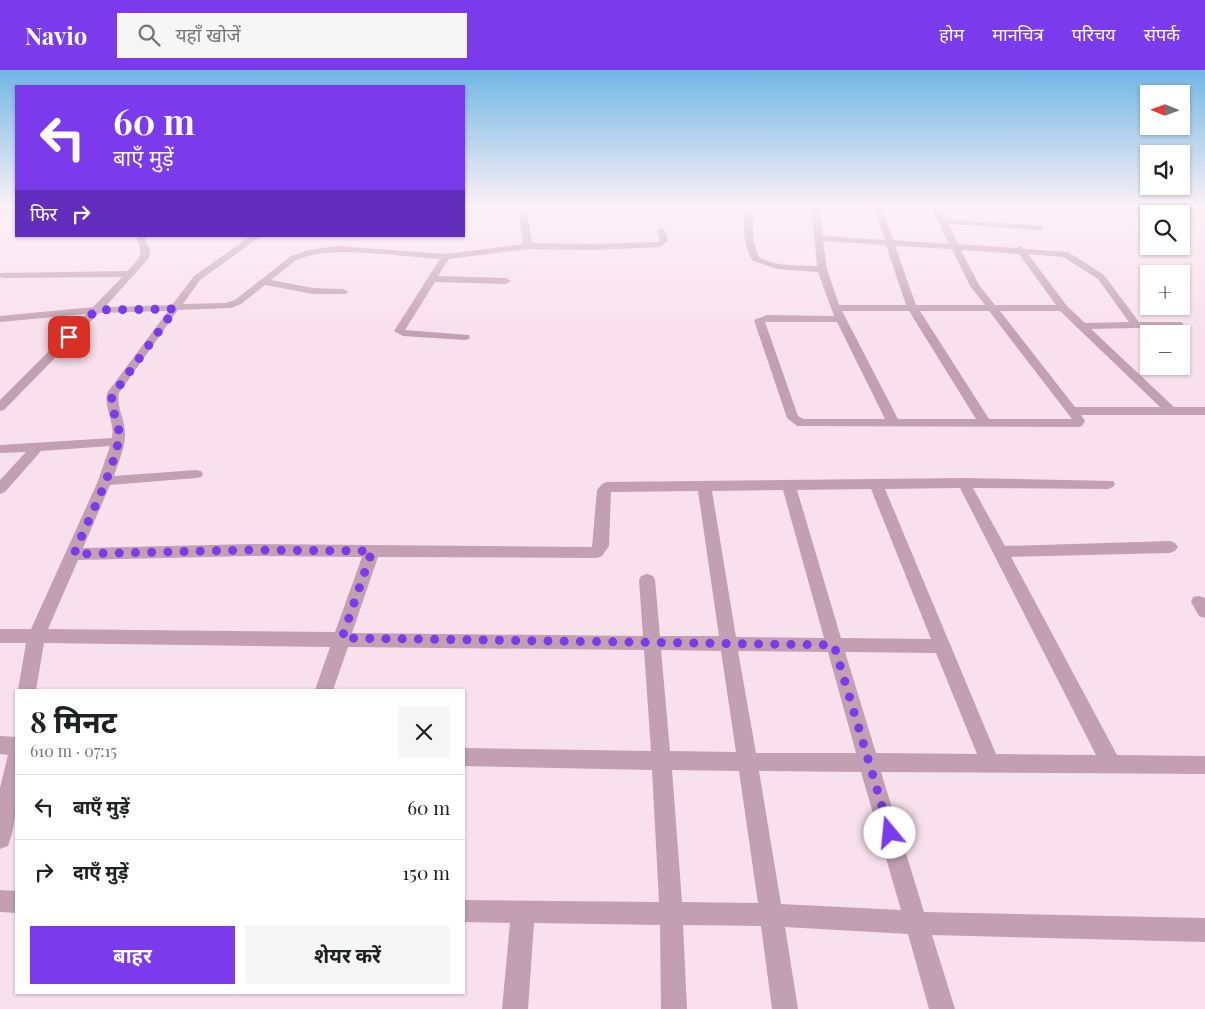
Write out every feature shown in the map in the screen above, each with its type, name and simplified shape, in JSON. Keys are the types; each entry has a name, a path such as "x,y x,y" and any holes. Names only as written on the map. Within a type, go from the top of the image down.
{"street":[{"path":"0,406 96,310 146,254 144,249"},
{"path":"28,689 36,637 105,481 118,442 119,433 111,403 112,396 189,288 202,274 238,249"},
{"path":"0,319 96,310 175,309 234,304 299,255 327,250 446,257 505,249"},
{"path":"753,249 756,258 760,262 772,265 822,269"},
{"path":"820,249 822,269 837,313 893,422"},
{"path":"891,249 912,306 985,423"},
{"path":"955,249 989,307 1072,411 1079,421 1078,423 801,423 793,418 759,320 912,306 989,307 1063,308"},
{"path":"1000,249 1065,254 1094,271 1108,284 1137,326"},
{"path":"1020,250 1063,308 1171,411"},
{"path":"446,257 399,332 465,337"},
{"path":"3,275 129,274"},
{"path":"431,279 506,281"},
{"path":"264,282 313,291 343,292"},
{"path":"1084,326 1178,324"},
{"path":"0,390 16,389"},
{"path":"1072,411 1205,411"},
{"path":"0,449 118,442"},
{"path":"0,489 36,448"},
{"path":"105,481 196,474"},
{"path":"74,554 252,550 592,553 597,552 601,546 604,490 606,488 789,487 964,483 1108,484"},
{"path":"964,483 1112,764"},
{"path":"876,484 990,763"},
{"path":"704,487 728,644 749,762 785,1009"},
{"path":"789,487 942,1009"},
{"path":"1000,552 1170,548"},
{"path":"324,689 372,551"},
{"path":"647,580 671,914 674,1009"},
{"path":"0,636 342,638 942,646"},
{"path":"0,745 15,746"},
{"path":"465,757 749,762 868,761 1205,764"},
{"path":"1,834 15,764"},
{"path":"0,901 15,902"},
{"path":"465,911 772,915 917,923 1205,930"},
{"path":"515,1009 523,911"}],"route":[{"path":"69,337 96,310 175,309 113,393 111,403 118,427 118,442 105,481 74,554 252,550 372,551 342,638 834,645 890,833"}]}
